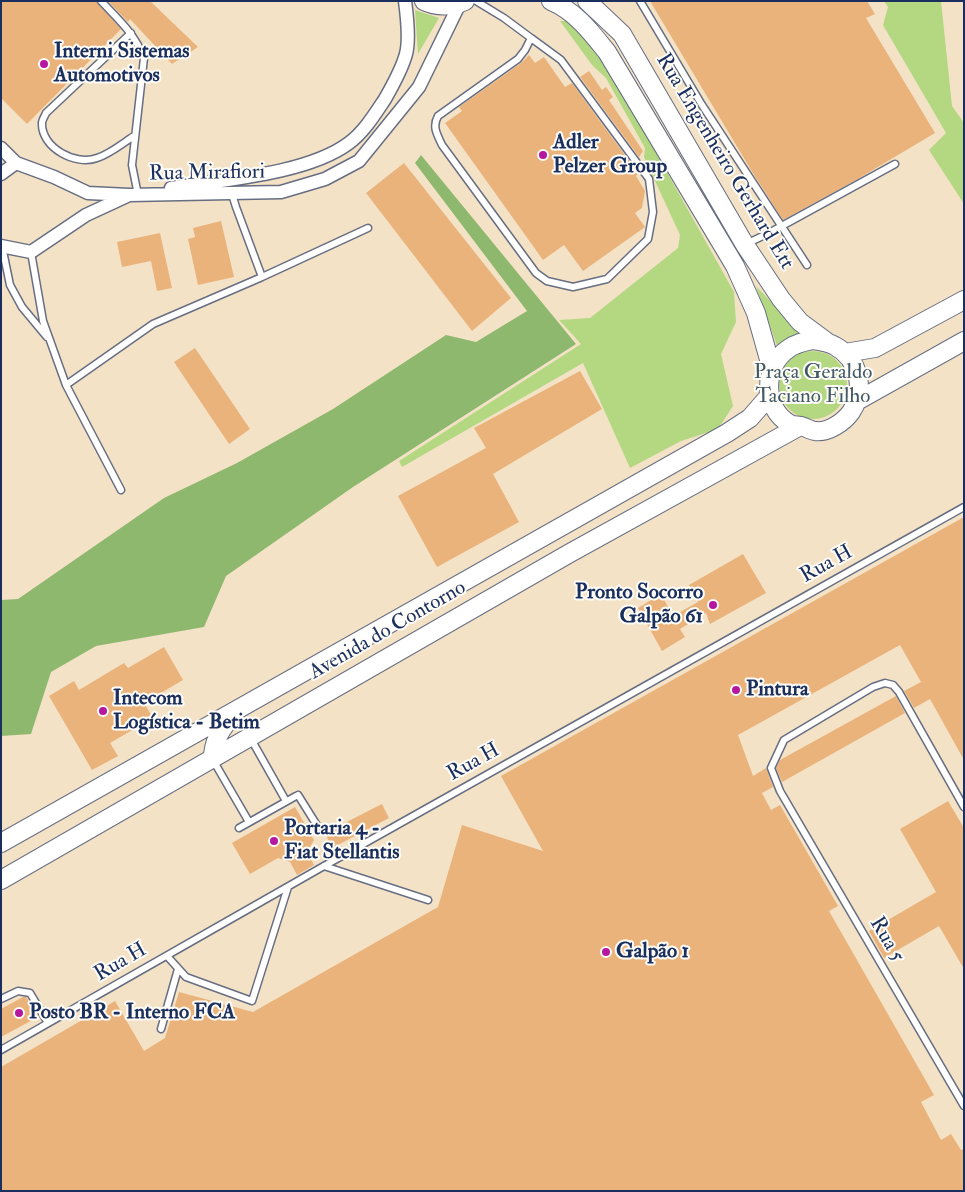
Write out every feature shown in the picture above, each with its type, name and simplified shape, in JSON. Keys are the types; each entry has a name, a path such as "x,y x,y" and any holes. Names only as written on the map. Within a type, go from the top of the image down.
{"street":[{"name":"Rua Mirafiori","path":"135,194 260,175 318,160 350,142 374,116 391,89 406,53 408,18 405,1"},
{"path":"424,1 429,4 444,6 467,2"},
{"name":"Rua Engenheiro Gerhard Ett","path":"551,1 584,23 613,61 735,266 756,313 772,370"},
{"name":"Rua Engenheiro Gerhard Ett","path":"587,1 622,34 745,245 780,299 800,322 827,342"},
{"name":"Rua Mirafiori","path":"135,194 281,192 325,179 359,161 420,87 467,2"},
{"path":"1,148 16,163 54,177 88,193 135,194"},
{"path":"1,174 16,163"},
{"path":"1,246 31,252 86,215 135,194"},
{"path":"845,353 875,348 964,300"},
{"path":"813,340 827,342 845,353 853,363 858,375 857,401 851,413 829,429 816,431 791,425 781,417 774,407 770,395 769,382 772,370 778,358 788,349 813,340"},
{"path":"857,401 964,341"},
{"name":"Avenida do Contorno","path":"1,843 727,433 750,418 770,395"},
{"name":"Avenida do Contorno","path":"1,880 570,552 800,426"},
{"path":"212,758 218,737 225,724 240,709"}],"lane":[{"path":"101,1 131,32 144,58 132,165 135,194"},
{"path":"640,1 702,105 806,265"},
{"path":"467,2 504,18 561,60 649,179 653,212 648,239 607,279 573,287 547,281 536,273 442,145 434,129 438,116 518,58 526,50 531,38"},
{"path":"131,32 46,113 42,122 43,131 50,145 63,154 85,160 97,158 134,136"},
{"path":"745,245 895,164"},
{"path":"230,179 236,207 262,276"},
{"path":"66,385 153,324 368,228"},
{"path":"1,246 10,286 22,307 50,340"},
{"path":"31,252 43,321 66,385 121,490"},
{"name":"Rua H","path":"1,1050 324,866 964,507"},
{"name":"Rua 5","path":"964,807 893,685 885,683 873,687 784,740 771,768 780,791 964,1106"},
{"path":"250,737 286,801"},
{"path":"212,758 249,822"},
{"path":"239,828 297,796 318,827"},
{"path":"324,866 428,900"},
{"path":"167,956 186,977 252,1001 288,887"},
{"path":"160,1029 178,969"},
{"path":"1,999 18,991 30,993 48,1023"}],"green space":[{"path":"884,1 941,1 952,106 964,123 964,204 929,150 946,133 883,25 888,7"},
{"path":"415,10 439,18 418,54"},
{"path":"560,21 569,21 603,58 734,292 736,322 721,354 733,406 718,429 681,441 630,468 583,363 402,467 399,461 581,344 559,320 590,318 678,248 680,235 644,157 645,148 606,78 592,65"},
{"path":"421,155 576,344 353,487 226,576 204,627 96,646 51,672 31,734 1,736 1,600 18,599 164,498 237,463 333,409 446,335 476,342 527,311 415,163"},
{"path":"756,286 801,333 777,346"},
{"name":"Praça Geraldo Taciano Filho","path":"813,351 826,354 837,361 844,372 847,385 844,398 837,409 826,416 813,419 800,416 789,409 782,398 779,385 782,372 789,361 800,354"}],"building":[{"name":"Interni Sistemas Automotivos","path":"1,1 96,1 121,29 27,124 1,98"},
{"name":"Interni Sistemas Automotivos","path":"108,1 150,1 198,47 172,64 130,19 128,22"},
{"path":"650,1 867,1 875,14 866,18 935,133 856,180 783,220"},
{"name":"Adler Pelzer Group","path":"529,55 535,63 544,57 565,87 572,83 638,173 636,176 645,191 642,208 635,213 645,227 583,271 564,245 543,260 445,123 462,111 459,107 521,63"},
{"path":"589,71 602,90 606,87 613,97 609,100 643,151 639,157 580,77"},
{"path":"404,163 511,298 472,331 366,193"},
{"path":"221,221 234,277 198,285 188,239 195,237 193,228"},
{"path":"160,233 172,288 157,291 151,261 122,267 117,242"},
{"path":"195,348 250,429 229,444 174,362"},
{"path":"580,371 602,409 493,474 519,522 437,567 398,496 486,448 474,428"},
{"name":"Galpão 1","path":"964,517 964,760 930,699 914,708 904,691 921,682 900,645 738,735 753,776 766,768 773,787 762,793 771,810 780,805 838,906 829,911 934,1095 921,1102 941,1140 951,1134 961,1150 964,1149 964,1191 1,1191 1,1067 115,1001 144,1051 165,1038 179,992 253,1012 438,907 462,825 543,851 501,776"},
{"name":"Pronto Socorro Galpão 61","path":"743,554 766,593 710,624 706,613 680,629 685,637 662,651 638,608 661,594 673,616 698,602 689,585"},
{"name":"Intecom Logística - Betim","path":"164,647 183,680 144,703 153,718 110,743 118,756 92,770 49,696 74,681 79,690 124,663 128,668"},
{"path":"896,696 905,713 782,782 776,768 780,760"},
{"path":"948,801 964,828 964,969 939,926 884,958 869,931 936,892 900,829"},
{"path":"382,804 389,818 332,848 325,833"},
{"name":"Portaria 4 - Fiat Stellantis","path":"295,807 314,840 307,852 314,865 297,875 290,862 278,858 250,874 232,843"},
{"name":"Posto BR - Interno FCA","path":"26,997 38,1017 1,1037 1,1009"}],"place":[{"name":"Interni Sistemas Automotivos","path":"44,64"},
{"name":"Adler Pelzer Group","path":"543,155"},
{"name":"Pronto Socorro Galpão 61","path":"713,605"},
{"name":"Pintura","path":"736,690"},
{"name":"Intecom Logística - Betim","path":"103,711"},
{"name":"Portaria 4 - Fiat Stellantis","path":"274,841"},
{"name":"Galpão 1","path":"606,952"},
{"name":"Posto BR - Interno FCA","path":"19,1013"}]}
